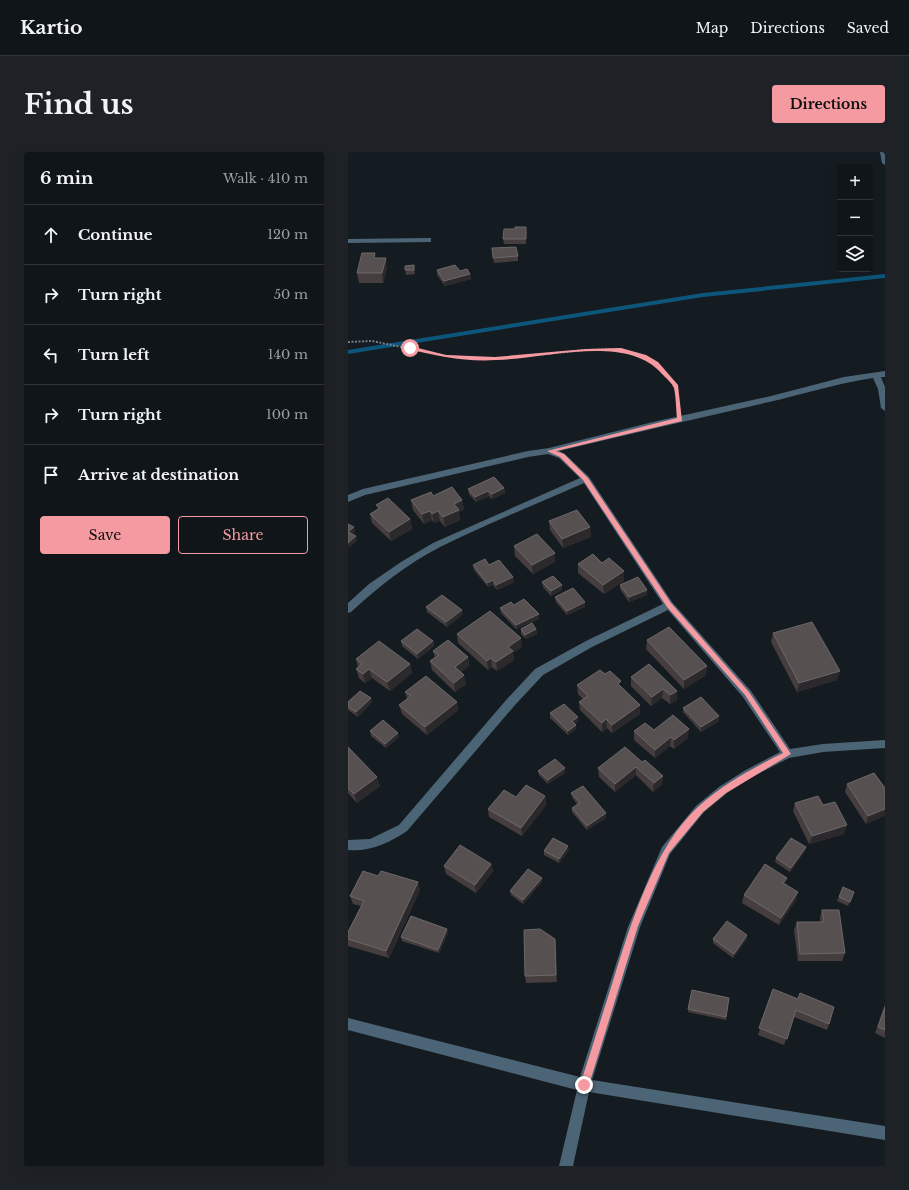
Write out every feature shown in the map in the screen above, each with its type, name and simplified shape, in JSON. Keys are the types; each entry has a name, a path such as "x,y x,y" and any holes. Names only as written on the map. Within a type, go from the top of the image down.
{"street":[{"path":"883,152 885,163"},
{"path":"348,241 428,240"},
{"path":"348,499 363,492 528,454 549,451 680,419 771,399 844,380 885,374"},
{"path":"876,375 882,390 885,408"},
{"path":"549,451 562,456 586,479 669,605 747,694 787,754"},
{"path":"348,609 372,587 404,564 436,545 586,479"},
{"path":"348,845 355,846 383,840 403,828 511,702 539,672 589,644 669,605"},
{"path":"566,1166 584,1085 634,926 666,851 700,809 724,790 748,774 787,754 824,748 885,744"},
{"path":"348,1024 584,1085 885,1133"}],"path":[{"path":"348,342 372,341 446,356 495,359 586,350 619,349 644,357 656,363 676,386 680,419"}],"building":[{"path":"515,227 526,227 526,239 503,239 504,229 515,229"},
{"path":"516,247 518,256 493,258 492,248"},
{"path":"362,253 375,253 374,258 386,258 382,273 357,273"},
{"path":"414,265 414,270 405,270 405,266"},
{"path":"455,265 460,271 467,269 470,274 444,281 437,270"},
{"path":"494,477 504,488 492,494 488,491 475,497 468,489"},
{"path":"452,487 462,500 454,504 459,510 443,517 438,511 432,514 430,511 422,514 411,500 431,492 433,496"},
{"path":"388,498 410,519 389,532 370,514 380,508 376,505"},
{"path":"577,510 590,527 562,539 549,521"},
{"path":"348,524 354,527 348,532"},
{"path":"348,532 356,536 348,543"},
{"path":"537,534 555,553 532,565 514,546"},
{"path":"593,554 602,563 609,558 624,571 603,585 578,564"},
{"path":"485,559 489,565 499,560 513,577 496,585 493,580 487,583 473,565"},
{"path":"553,576 562,585 551,591 542,582"},
{"path":"638,577 647,590 629,597 620,585"},
{"path":"573,588 585,602 567,611 555,597"},
{"path":"442,595 462,610 446,622 426,607"},
{"path":"524,599 539,614 516,625 500,608 511,602 514,605"},
{"path":"490,611 521,638 508,647 513,651 496,662 491,658 487,661 457,634"},
{"path":"812,622 840,671 799,683 773,633"},
{"path":"532,623 536,629 525,635 521,629"},
{"path":"669,627 707,666 684,680 647,640"},
{"path":"417,629 433,641 417,654 401,641"},
{"path":"448,640 468,657 455,667 464,675 454,683 430,661 439,655 433,651"},
{"path":"379,641 410,664 387,682 369,669 363,674 356,669 362,664 356,659"},
{"path":"649,664 677,691 670,695 663,689 652,697 631,677"},
{"path":"600,670 605,674 610,671 621,681 618,684 640,705 612,725 606,719 602,723 579,702 588,696 577,685"},
{"path":"426,676 457,702 425,727 399,705 411,696 405,692"},
{"path":"360,691 371,698 356,712 348,707 348,702"},
{"path":"701,697 719,716 701,727 683,708"},
{"path":"564,704 578,717 572,721 576,725 568,731 550,713"},
{"path":"673,715 689,729 674,740 671,737 655,750 634,731 645,723 654,730"},
{"path":"383,720 398,733 385,744 370,731"},
{"path":"348,747 377,777 354,794 348,788"},
{"path":"625,747 642,762 645,760 663,776 654,783 636,767 615,784 598,768"},
{"path":"555,759 565,768 548,780 538,771"},
{"path":"874,773 885,788 885,809 868,816 847,784"},
{"path":"526,785 545,796 521,828 488,809 504,790 516,797"},
{"path":"583,786 606,813 587,826 572,808 580,803 571,793"},
{"path":"818,796 823,805 835,802 847,825 812,836 795,803"},
{"path":"553,838 568,846 559,859 544,851"},
{"path":"791,838 806,847 791,868 776,858"},
{"path":"460,845 491,864 475,885 444,866"},
{"path":"765,864 787,878 783,883 798,892 781,918 744,895"},
{"path":"528,869 542,878 523,900 510,891"},
{"path":"363,871 378,876 381,871 418,882 386,951 348,939 348,932 364,901 350,896"},
{"path":"843,887 854,892 850,902 839,897"},
{"path":"822,910 839,910 845,953 800,954 797,922 824,922"},
{"path":"411,916 447,929 438,950 401,937"},
{"path":"727,921 747,935 734,954 713,939"},
{"path":"540,929 555,939 556,975 525,976 524,930"},
{"path":"773,989 798,999 800,993 834,1007 829,1024 796,1010 787,1039 759,1028"},
{"path":"692,990 729,998 726,1017 688,1009"},
{"path":"885,1007 885,1030 878,1027"}],"waterway":[{"path":"348,352 703,295 885,276"}],"route":[{"path":"410,348 446,356 495,359 586,350 619,349 644,357 656,363 676,386 680,419 549,451 562,456 586,479 669,605 747,694 787,754 748,774 724,790 700,809 666,851 634,926 584,1085"}]}
